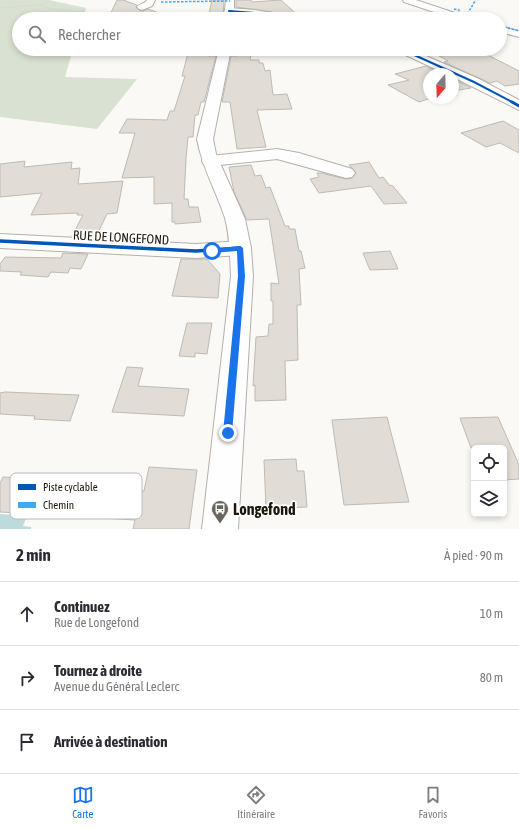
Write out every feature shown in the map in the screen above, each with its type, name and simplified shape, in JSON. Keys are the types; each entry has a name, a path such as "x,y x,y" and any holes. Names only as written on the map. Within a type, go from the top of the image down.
{"street":[{"path":"229,12 230,0"},
{"path":"407,0 448,12 453,10 455,0"},
{"path":"416,0 424,4 424,6"},
{"path":"507,31 519,34"},
{"path":"220,529 242,276 240,248 235,219 210,161 205,139 223,56"},
{"path":"416,56 474,82 519,106"},
{"path":"210,161 277,154 293,157 346,174"},
{"name":"RUE DE LONGEFOND","path":"0,241 196,251 240,248"}],"path":[{"path":"147,4 150,10 147,12"},
{"path":"0,8 40,5 56,10 83,12"}],"green space":[{"path":"0,0 49,0 86,8 85,12 12,12 12,56 71,56 65,77 137,79 97,129 0,117"}],"water":[{"path":"0,514 10,515 10,519 26,519 23,526 31,527 31,529 0,529"}],"building":[{"path":"117,0 123,0 137,5 136,7 139,10 143,11 148,9 156,12 111,12"},
{"path":"212,0 224,0 223,12 209,12"},
{"path":"236,0 251,0 252,2 281,0 294,12 270,12 236,7"},
{"path":"187,56 216,56 204,102 201,102 198,115 195,115 193,137 188,137 186,159 184,199 188,199 189,207 198,207 201,222 175,224 175,222 172,222 172,203 154,204 154,177 122,178 135,133 119,133 127,119 167,120 170,111 174,111 185,76 182,76"},
{"path":"231,56 251,56 250,60 259,60 259,63 263,63 265,71 270,70 273,95 287,94 292,109 257,110 266,147 237,149 230,102 222,102"},
{"path":"439,56 490,56 519,71 519,84 505,86 497,81 490,83 444,62 448,61"},
{"path":"426,66 430,68 423,68 423,101 419,102 388,85 409,80 395,74"},
{"path":"459,82 471,88 459,90"},
{"path":"503,121 519,130 519,153 500,143 486,147 461,133"},
{"path":"25,161 24,167 72,162 71,169 80,168 78,184 123,181 117,213 107,214 96,237 72,236 83,215 77,215 78,213 31,215 42,193 0,197 0,164"},
{"path":"369,162 379,178 383,177 390,186 392,185 407,203 384,204 371,186 319,193 310,179 319,177 317,173 346,179 352,178 356,173 349,165"},
{"path":"251,165 255,176 261,175 266,188 270,187 285,226 289,226 289,229 295,229 299,251 301,251 305,268 299,269 301,305 297,305 298,360 285,361 286,400 255,401 255,385 253,386 256,337 268,336 269,324 273,324 271,283 279,284 269,219 247,220 234,192 229,167"},
{"path":"390,251 398,269 370,270 363,253"},
{"path":"63,253 88,254 81,269 70,268 68,273 51,272 48,277 20,275 22,272 0,271 0,264 5,257 61,258"},
{"path":"181,259 207,259 220,274 218,298 172,296"},
{"path":"187,323 212,323 207,354 195,353 195,357 179,356"},
{"path":"127,367 143,368 138,386 189,389 184,416 112,412"},
{"path":"0,393 79,395 70,421 34,419 35,416 0,414"},
{"path":"387,417 409,502 344,505 332,420"},
{"path":"498,417 519,465 519,479 507,480 507,445 471,445 471,448 460,418"},
{"path":"296,459 297,471 304,471 307,507 266,509 264,460"},
{"path":"149,467 197,470 189,529 133,529 135,520 118,519 142,519 142,491 144,491"},
{"path":"3,477 10,477 10,513 0,512 0,483"}],"marked path":[{"path":"161,2 230,1"},
{"path":"469,12 475,1"},
{"path":"454,9 459,10 458,12"},
{"path":"507,28 519,31"}],"cycle path":[{"path":"229,11 242,12"},
{"path":"416,56 474,82 519,106"},
{"path":"0,241 196,251 240,248"}],"place":[{"name":"Longefond","path":"220,524"}],"route":[{"path":"212,251 240,248 242,276 228,433"}]}
